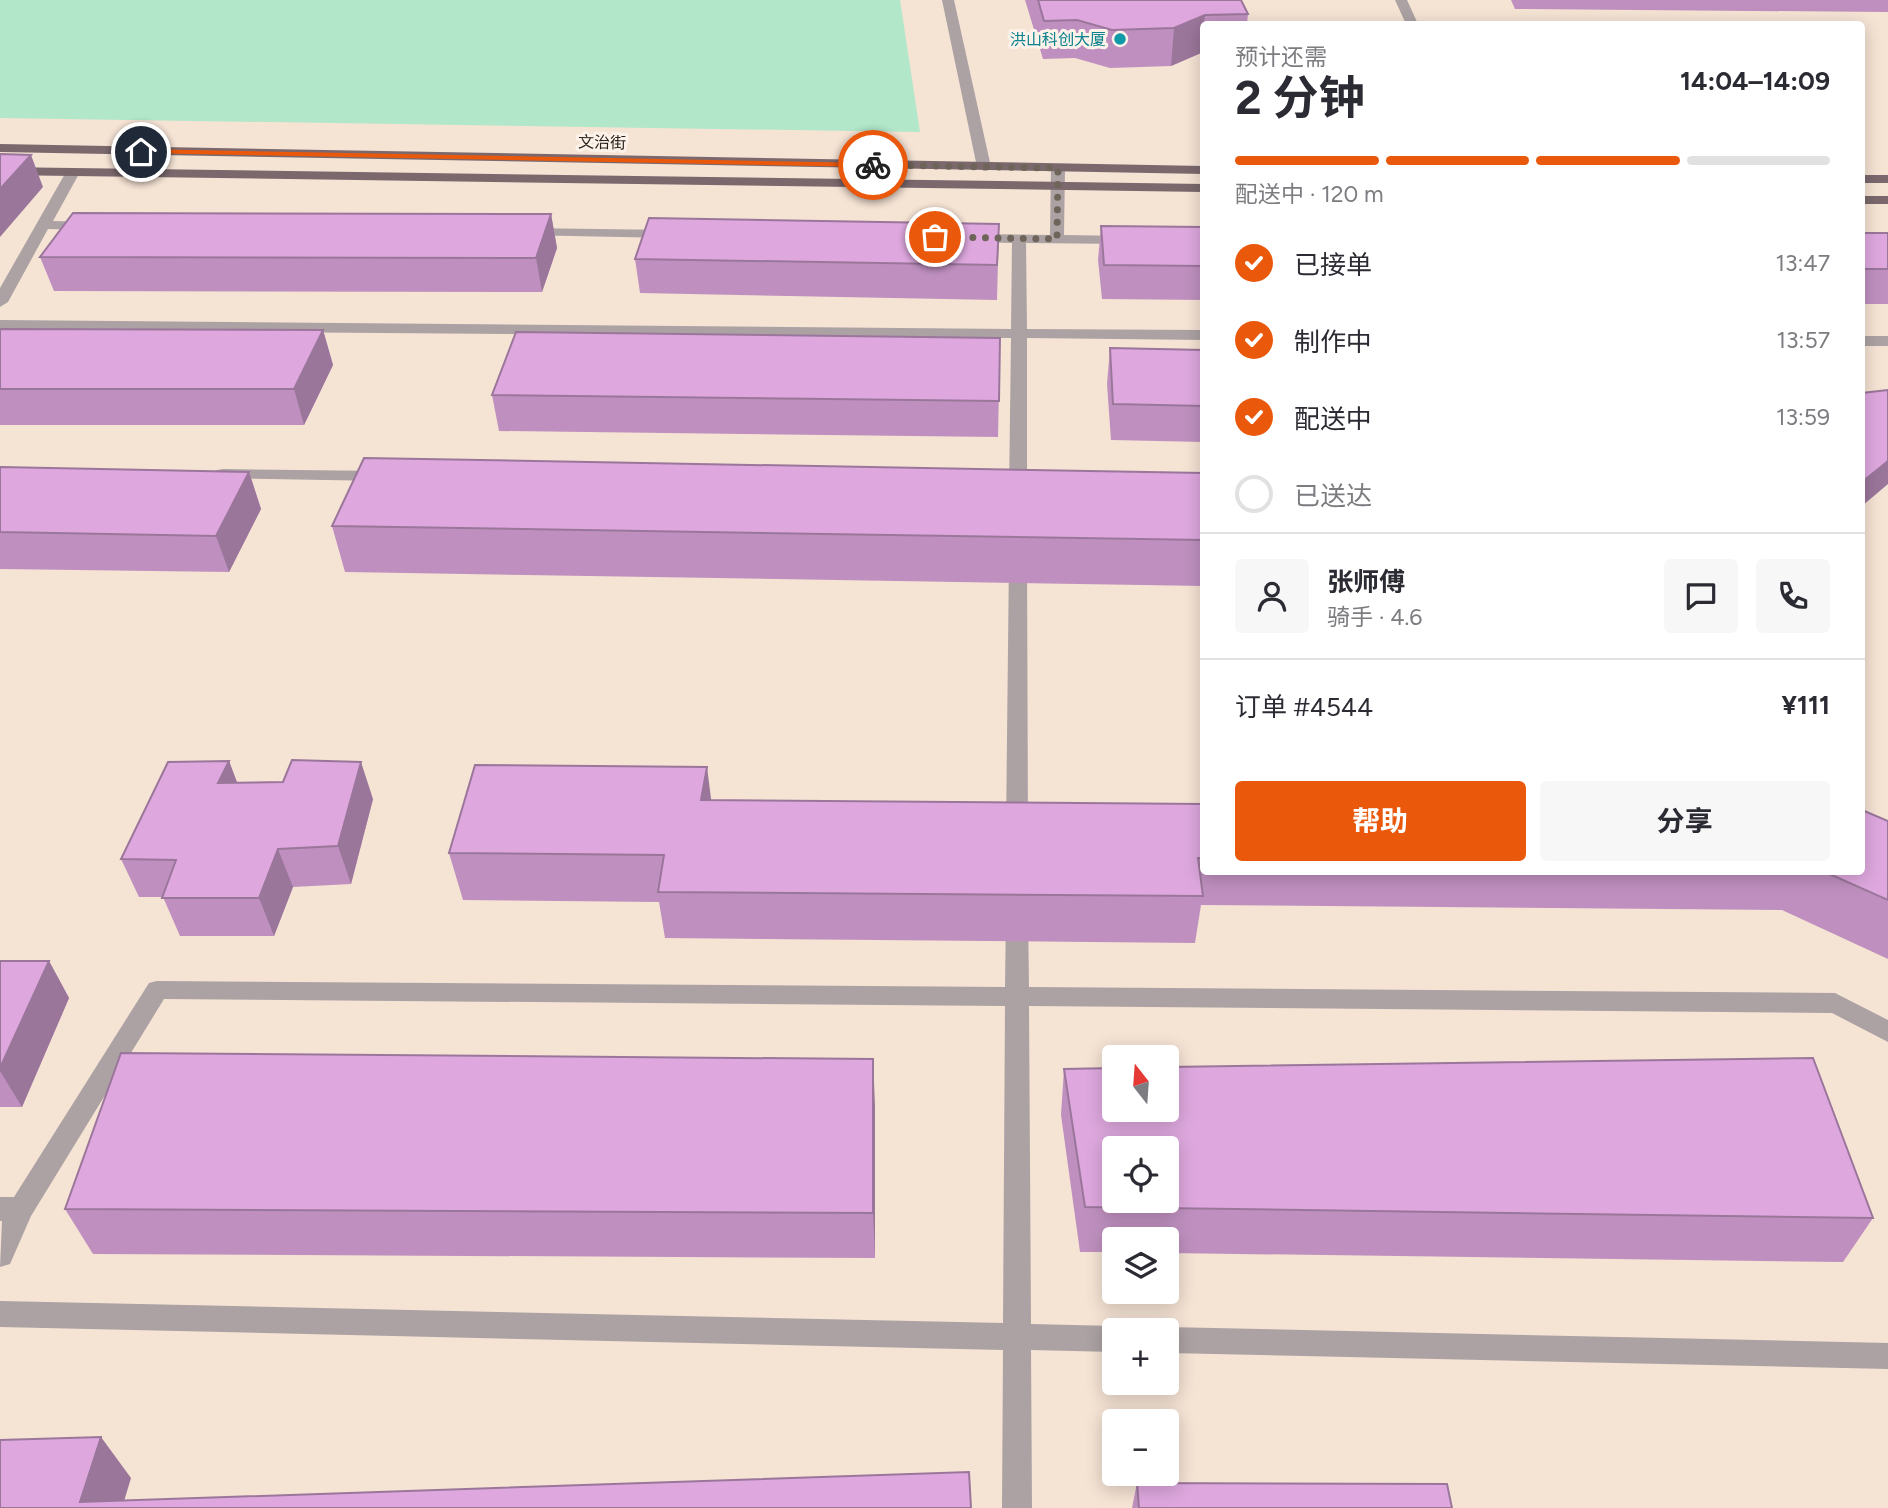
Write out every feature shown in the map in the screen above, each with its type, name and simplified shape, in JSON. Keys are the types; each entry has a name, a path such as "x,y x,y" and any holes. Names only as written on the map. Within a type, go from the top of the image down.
{"main road":[{"name":"文治街","path":"0,148 1200,170"},
{"name":"文治街","path":"0,171 1200,188"},
{"path":"1865,179 1888,179"},
{"path":"1865,200 1888,200"}],"street":[{"path":"948,0 984,167"},
{"path":"1401,0 1411,21"},
{"path":"1057,239 1058,168"},
{"path":"0,302 74,172"},
{"path":"43,225 99,226"},
{"path":"503,232 684,234"},
{"path":"949,237 1137,240"},
{"path":"1018,239 1018,512"},
{"path":"0,325 1200,335"},
{"path":"1865,341 1888,341"},
{"path":"209,473 404,476"},
{"path":"1017,858 1018,540"},
{"path":"1017,886 1017,1508"},
{"path":"0,1255 10,1209 156,990 1835,1003 1888,1032"},
{"path":"0,1314 1102,1339"},
{"path":"1179,1340 1888,1356"}],"green space":[{"path":"0,0 900,0 920,132 0,118"}],"building":[{"path":"1038,0 1241,0 1248,14 1205,15 1174,28 1112,30 1077,20 1044,21"},
{"path":"0,154 31,155 0,189"},
{"path":"73,213 551,214 536,258 40,257"},
{"path":"649,218 999,224 997,265 635,259"},
{"path":"1101,226 1200,227 1200,266 1104,265"},
{"path":"1865,233 1888,233 1888,269 1865,269"},
{"path":"0,329 323,330 294,389 0,389"},
{"path":"516,332 1000,338 999,401 492,395"},
{"path":"1110,348 1200,350 1200,406 1113,404"},
{"path":"1888,390 1888,461 1865,480 1865,393"},
{"path":"364,458 1200,473 1200,540 332,526"},
{"path":"0,467 249,472 216,536 0,532"},
{"path":"292,760 361,762 338,846 278,849 259,898 162,898 176,860 121,859 168,762 229,761 218,783 283,782"},
{"path":"475,765 707,767 701,800 1200,804 1198,858 1203,896 658,892 664,855 449,853"},
{"path":"1865,811 1888,821 1888,900 1832,875 1865,875"},
{"path":"0,961 49,961 0,1068"},
{"path":"121,1053 873,1059 873,1213 65,1209"},
{"path":"1813,1058 1873,1218 1179,1208 1179,1136 1102,1136 1102,1207 1085,1207 1064,1069 1102,1068 1102,1122 1180,1122 1180,1067"},
{"path":"101,1437 80,1502 969,1472 971,1508 0,1508 0,1440"},
{"path":"1179,1483 1447,1484 1452,1508 1139,1508 1137,1486 1179,1486"}],"way so far":[{"path":"873,165 1058,168 1057,239 935,237"}],"place":[{"name":"洪山科创大厦","path":"1120,39"}],"route":[{"path":"141,152 873,165"}]}
